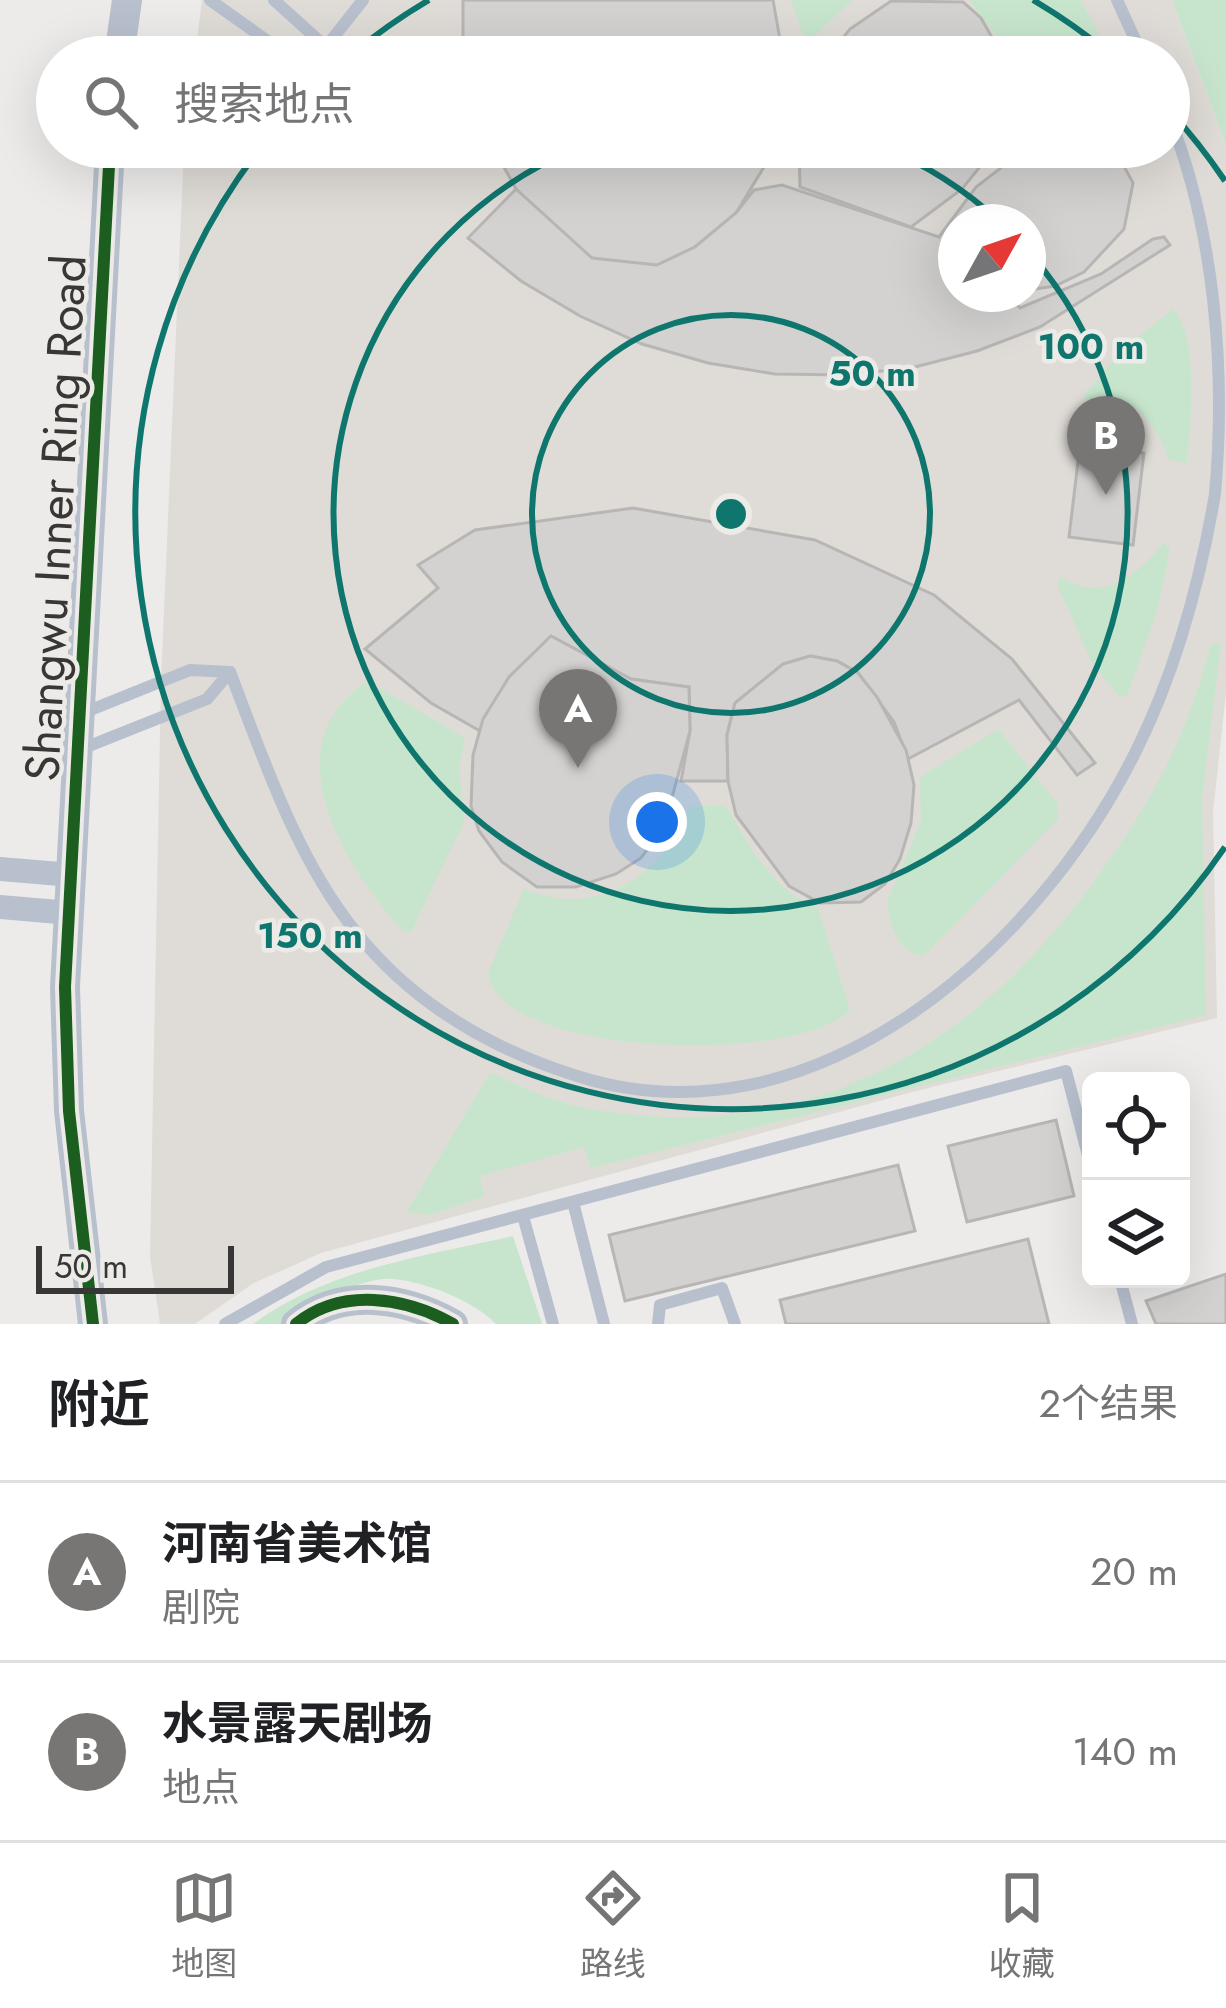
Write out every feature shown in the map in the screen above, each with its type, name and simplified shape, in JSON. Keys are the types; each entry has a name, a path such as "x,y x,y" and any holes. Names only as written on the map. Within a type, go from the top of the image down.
{"street":[{"path":"122,36 127,0"},
{"name":"Shangwu Inner Ring Road","path":"93,1324 69,1111 70,913 109,168"},
{"path":"0,869 72,875"},
{"path":"0,908 70,913"},
{"path":"296,1324 330,1306 373,1298 406,1303 453,1324"}],"lane":[{"path":"210,0 261,36"},
{"path":"274,0 307,36"},
{"path":"334,36 362,0"},
{"path":"1117,0 1133,36"},
{"path":"230,672 284,812 353,929 394,973 470,1032 538,1064 609,1087 686,1093 734,1088 848,1053 891,1030 962,975 1079,846 1136,752 1185,628 1215,490 1220,348 1208,248 1184,168"},
{"path":"82,713 190,670 230,672"},
{"path":"79,750 207,699 230,672"},
{"path":"225,1324 326,1268 1066,1071 1082,1132"},
{"path":"573,1202 604,1324"},
{"path":"523,1216 553,1324"},
{"path":"658,1324 660,1305 722,1288 735,1324"},
{"path":"1122,1288 1132,1324"}],"shaded area":[{"path":"202,0 1172,0 1185,36 198,36"},
{"path":"1190,48 1226,145 1226,693 1213,812 1217,1018 916,1091 321,1253 252,1284 195,1324 160,1324 150,1256 161,680 183,168 1190,168"}],"green space":[{"path":"791,0 852,0 814,36 803,36"},
{"path":"969,0 1081,0 1100,36 997,36"},
{"path":"1172,0 1226,0 1226,145 1190,48 1190,36 1185,36"},
{"path":"1173,309 1187,338 1190,359 1187,463 1169,460 1157,433 1140,412 1117,401 1088,402 1083,396 1126,346"},
{"path":"1164,542 1170,550 1156,614 1127,696 1119,696 1093,665 1057,584 1061,577 1091,588 1118,582 1143,566"},
{"path":"1211,644 1221,644 1202,799 1206,1015 591,1168 584,1147 480,1176 484,1196 431,1215 407,1212 490,1073 576,1106 655,1117 730,1115 801,1102 867,1078 929,1043 987,1000 1090,887 1148,800 1177,743"},
{"path":"368,681 465,738 459,766 464,822 412,930 404,932 359,875 340,841 326,807 320,772 323,738 338,708"},
{"path":"998,729 1058,804 1058,819 924,956 915,954 897,937 887,903 921,821 920,777"},
{"path":"725,805 774,878 818,908 850,1010 820,1028 773,1039 716,1045 654,1044 593,1037 542,1022 504,1001 488,973 524,889 576,899 623,886 662,854 689,807"},
{"path":"513,1236 542,1324 496,1324 449,1294 381,1279 334,1294 281,1324 253,1324 344,1277"}],"building":[{"path":"463,0 773,0 779,36 463,36"},
{"path":"891,1 963,2 981,18 991,36 844,36"},
{"path":"504,168 763,168 736,213 695,247 657,265 627,266 592,258 549,225 516,189"},
{"path":"800,168 979,168 962,189 911,227 800,187"},
{"path":"1001,168 1125,168 1133,183 1124,229 1084,272 1046,287 1046,204 963,204"},
{"path":"782,185 938,237 938,312 1046,312 1046,297 1101,274 1153,239 1164,237 1170,245 1040,327 977,351 911,368 843,375 775,374 708,363 642,344 580,316 521,281 468,238 516,189 592,258 657,265 695,247 736,213 754,190"},
{"path":"1080,445 1144,453 1133,545 1069,537"},
{"path":"633,508 815,540 934,595 1012,659 1095,763 1077,775 1019,700 908,759 894,722 858,673 837,661 810,656 783,664 735,703 727,735 728,781 681,781 690,731 689,687 631,679 551,636 509,677 480,731 431,703 365,649 438,588 418,565 475,530"},
{"path":"551,636 631,679 689,687 690,731 664,827 641,858 616,874 576,887 537,887 502,862 479,831 471,806 473,755 483,719 509,677"},
{"path":"810,656 837,661 858,673 906,750 914,785 911,823 900,859 885,884 861,902 820,903 789,886 736,815 728,781 727,735 735,703 783,664"},
{"path":"1056,1120 1074,1196 967,1222 948,1146"},
{"path":"898,1165 915,1231 625,1301 609,1235"},
{"path":"1028,1239 1049,1324 786,1324 780,1300"},
{"path":"1226,1274 1226,1324 1156,1324 1146,1301"}],"cycle path":[{"path":"93,1324 69,1111 65,987 109,168"},
{"path":"296,1324 333,1305 374,1300 415,1307 453,1324"}],"place":[{"name":"水景露天剧场","path":"1106,495"},
{"name":"河南省美术馆","path":"578,768"}]}
